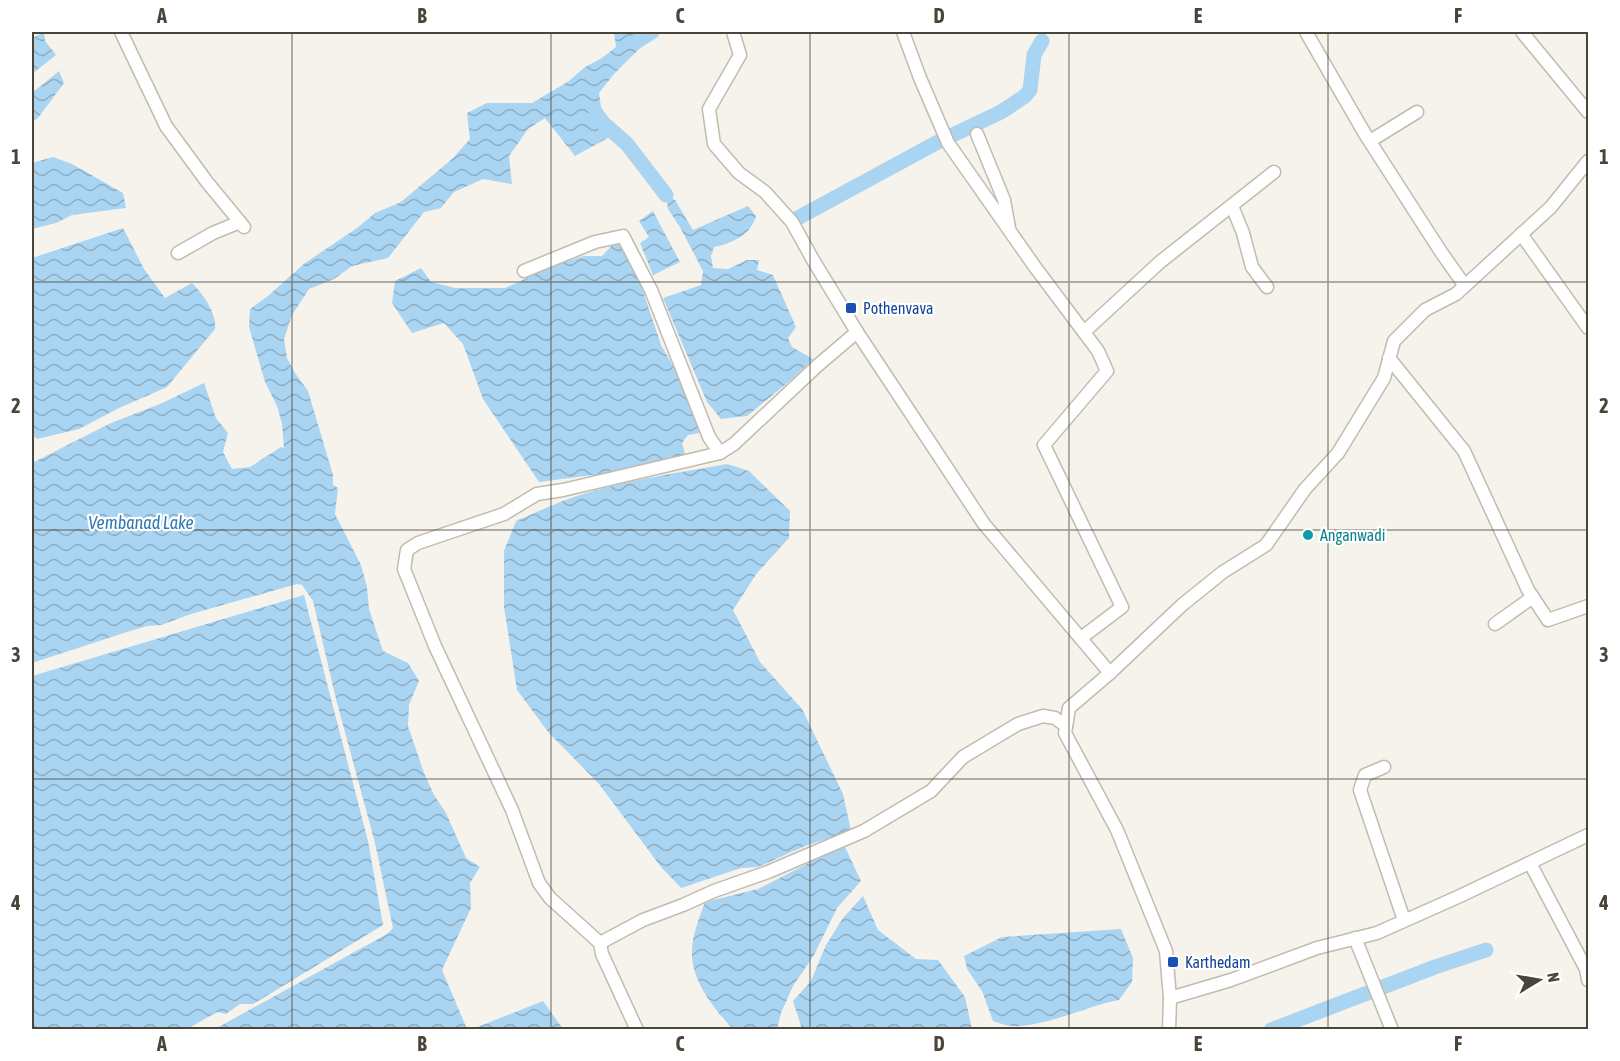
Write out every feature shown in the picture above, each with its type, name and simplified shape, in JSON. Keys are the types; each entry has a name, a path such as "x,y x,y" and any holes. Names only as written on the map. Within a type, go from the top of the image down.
{"street":[{"path":"121,32 165,126 242,225 213,233 178,253"},
{"path":"733,32 740,56 709,108 708,116 714,144 739,173 765,192 792,222 857,332 984,524 1110,673"},
{"path":"903,32 946,137 1010,232 1098,351 1107,371 1044,446 1122,607 1081,638"},
{"path":"1306,32 1341,95 1465,286"},
{"path":"1522,32 1588,112"},
{"path":"1370,141 1417,112"},
{"path":"977,134 1004,200 1010,232"},
{"path":"1169,1029 1170,998 1166,951 1117,830 1065,733 1070,708 1182,605 1223,572 1266,544 1305,489 1338,453 1384,378 1394,341 1425,310 1456,294 1551,207 1588,162"},
{"path":"1084,332 1160,262 1274,172"},
{"path":"1232,206 1243,233 1252,267 1268,287"},
{"path":"1521,234 1588,328"},
{"path":"524,271 595,242 623,236 651,290 710,437 720,453"},
{"path":"638,1029 602,954 600,943 550,898 539,883 512,810 435,646 404,569 407,550 418,543 504,514 537,494 720,453 734,444 857,332"},
{"path":"1389,358 1464,451 1533,597 1548,620 1588,606"},
{"path":"1495,624 1533,597"},
{"path":"600,943 644,920 768,872 864,831 931,791 963,757 1018,724 1043,716 1055,718 1066,726"},
{"path":"1384,767 1365,775 1359,790 1404,920"},
{"path":"1170,998 1230,980 1317,948 1377,933 1588,835"},
{"path":"1530,863 1586,969 1588,980"},
{"path":"1355,938 1392,1029"}],"water":[{"path":"44,32 45,41 56,55 32,74 32,38"},
{"name":"Vembanad Lake","path":"614,32 646,32 648,40 614,74 599,93 602,114 613,135 575,156 545,118 528,129 509,156 512,184 483,179 454,192 441,208 424,212 388,258 352,266 334,279 309,289 292,315 284,339 287,358 308,391 333,475 333,485 338,488 335,514 361,565 367,587 369,609 383,651 408,663 419,681 409,705 408,726 424,773 434,795 446,813 466,858 480,867 470,883 471,908 442,970 467,1029 215,1029 387,934 393,928 375,843 336,699 313,601 302,585 297,584 191,614 161,625 147,626 32,663 32,463 111,423 160,404 204,383 216,418 228,433 223,452 232,469 250,467 281,447 284,448 282,424 277,406 265,382 249,327 250,309 305,263 375,213 401,202 452,159 470,139 467,113 487,103 532,103 569,81 585,67 616,47"},
{"path":"59,71 64,83 38,118 32,122 32,93"},
{"path":"53,157 72,164 123,193 126,208 72,215 56,223 32,229 32,163"},
{"path":"666,195 675,200 693,230 748,206 756,216 754,223 740,237 714,247 711,256 713,268 728,269 747,260 759,260 757,270 773,275 796,327 788,338 792,347 813,359 747,416 721,419 707,402 663,298 701,285 703,271 668,209"},
{"path":"653,211 680,262 653,275 640,243 649,237 639,221"},
{"path":"123,228 144,269 165,298 192,283 212,310 215,329 167,387 79,429 37,439 32,435 32,258"},
{"path":"617,240 622,243 639,279 661,345 682,381 705,432 688,435 682,443 686,458 639,469 539,482 483,399 463,344 444,323 412,333 392,303 395,281 421,268 431,282 455,288 505,288 558,264 584,256 602,256"},
{"path":"727,464 749,471 790,511 789,538 757,573 733,610 760,662 802,709 843,794 851,831 805,846 758,867 741,868 681,888 661,867 599,784 549,733 517,690 504,607 504,551 516,521 562,501 624,483"},
{"path":"304,595 368,841 383,925 253,1004 240,1004 226,1014 217,1012 187,1029 32,1029 32,676"},
{"path":"844,845 861,881 837,908 814,955 793,986 781,1013 777,1029 733,1029 707,996 693,966 693,942 705,902 758,889"},
{"path":"863,896 878,930 916,959 938,960 965,997 972,1029 802,1029 793,1001 811,981 826,945 843,918"},
{"path":"1121,929 1133,958 1132,982 1119,1000 1037,1024 1010,1026 993,1021 982,991 967,969 964,956 1002,937"},
{"path":"543,1001 563,1029 475,1029 475,1028"}],"waterway":[{"path":"636,42 652,32"},
{"path":"794,220 936,143 1001,112 1025,96 1030,90 1034,55 1042,41"},
{"path":"596,113 603,123 627,144 666,195"},
{"path":"1271,1030 1435,967 1486,950"}],"place":[{"name":"Pothenvava","path":"851,308"},
{"name":"Anganwadi","path":"1308,535"},
{"name":"Karthedam","path":"1173,962"}]}
